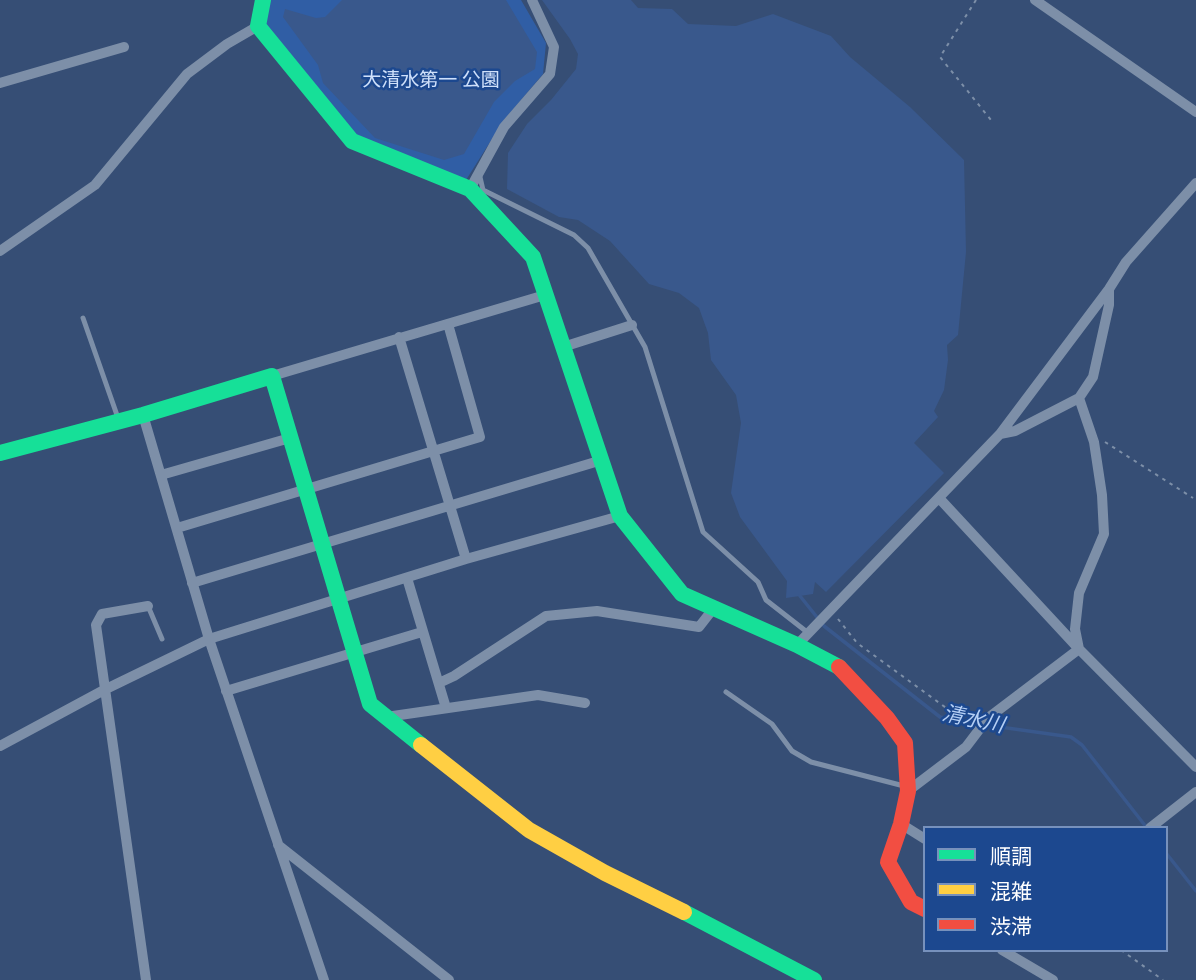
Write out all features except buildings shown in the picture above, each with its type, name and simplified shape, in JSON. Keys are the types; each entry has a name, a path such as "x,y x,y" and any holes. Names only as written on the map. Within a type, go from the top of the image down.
{"street":[{"path":"0,251 95,185 187,74 227,44 258,26 263,0"},
{"path":"470,189 504,128 550,74 554,47 532,0"},
{"path":"1035,0 1196,112"},
{"path":"258,26 352,141 470,189 533,257 620,516 682,594 713,609 805,635 842,668 887,718 905,743 908,789 901,824 888,862 911,902 923,908"},
{"path":"0,83 124,47"},
{"path":"805,635 999,434 1109,289 1126,262 1196,183"},
{"path":"999,434 1015,431 1079,398 1093,377 1109,305 1109,289"},
{"path":"0,453 143,415 545,295"},
{"path":"177,528 480,437 448,324"},
{"path":"563,347 632,325"},
{"path":"399,337 466,559"},
{"path":"272,376 370,704 529,830 605,873 736,937 814,980"},
{"path":"1079,398 1094,442 1102,495 1104,534 1079,593 1075,629 1079,649"},
{"path":"143,415 209,639 324,980"},
{"path":"161,475 290,438"},
{"path":"192,583 602,460"},
{"path":"939,498 1079,649 1196,767"},
{"path":"0,746 104,690 209,639 466,559 620,516"},
{"path":"407,578 446,708"},
{"path":"146,980 96,625 102,614 148,606"},
{"path":"439,683 546,616 597,611 699,627 713,609"},
{"path":"226,691 422,632"},
{"path":"908,789 966,747 988,718 1079,649"},
{"path":"386,717 538,695 585,703"},
{"path":"1152,826 1196,792"},
{"path":"901,824 923,838"},
{"path":"278,845 449,980"},
{"path":"1005,952 1053,980"}],"lane":[{"path":"480,168 483,190 574,235 589,248 645,347 703,532 758,582 766,600 805,635"},
{"path":"83,318 119,421"},
{"path":"148,606 162,639"},
{"path":"726,692 772,724 792,751 811,762 908,789"}],"path":[{"path":"976,0 940,57 991,120"},
{"path":"1094,442 1103,441 1193,498"},
{"path":"829,610 857,643 949,710 988,718"},
{"path":"1124,952 1163,980"}],"green space":[{"name":"大清水第一 公園","path":"266,0 521,0 546,43 543,74 504,120 466,180 361,143 263,25"}],"shaded area":[{"name":"大清水第一 公園","path":"342,0 506,0 537,52 535,69 515,81 494,102 464,154 444,160 375,138 323,83 318,65 283,17 285,9 316,18 325,17"},
{"path":"542,0 631,0 638,8 672,9 688,24 736,26 773,14 831,36 850,57 910,107 964,160 966,252 958,335 947,345 944,390 934,411 938,417 914,443 944,473 826,592 815,582 813,594 786,598 787,581 740,517 731,493 741,423 736,395 711,360 708,333 699,308 679,293 649,284 610,241 578,220 559,217 507,189 508,153 527,124 576,69 578,54"}],"waterway":[{"name":"清水川","path":"800,596 824,626 940,717 979,725"},
{"name":"清水川","path":"986,725 1071,737 1082,745 1145,826"},
{"name":"清水川","path":"1168,856 1196,891"}],"traffic: fast":[{"path":"263,0 258,26 352,141 470,189 533,257 620,516 682,594 797,645 839,667"},
{"path":"0,453 143,415 272,376 370,704 421,745"},
{"path":"684,912 814,980"}],"traffic: slow":[{"path":"421,745 529,830 605,873 684,912"}],"traffic: jam":[{"path":"839,667 887,718 905,743 908,791 901,824 888,862 911,902 923,908"}]}
